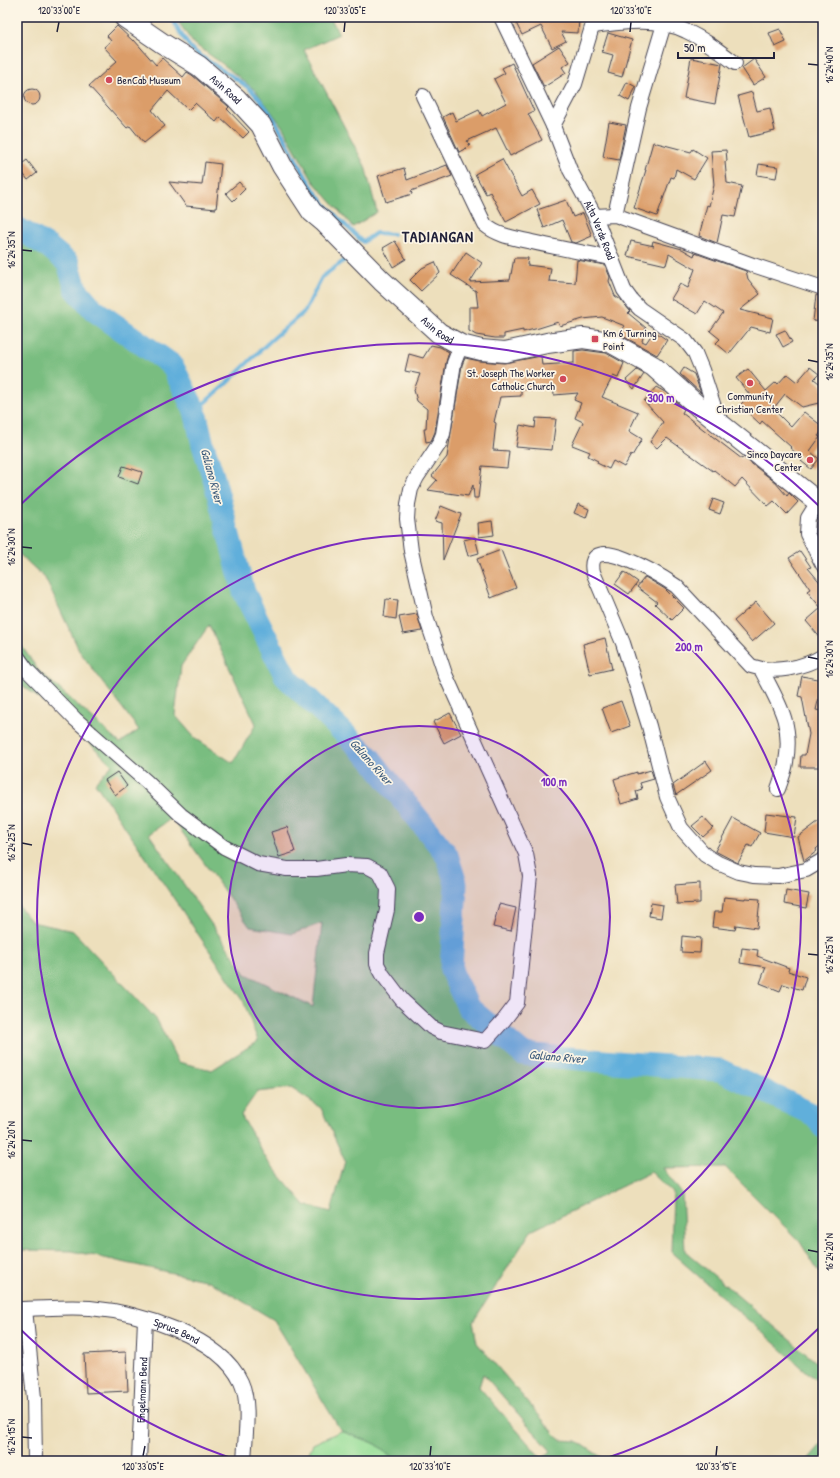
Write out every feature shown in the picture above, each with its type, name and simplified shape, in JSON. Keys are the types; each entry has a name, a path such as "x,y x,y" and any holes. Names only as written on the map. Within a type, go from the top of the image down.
{"main road":[{"name":"Asin Road","path":"124,17 162,44 199,66 236,98 261,125 282,166 312,212 324,222 382,281 439,333 461,345 481,350 505,352 547,343 583,338 610,342 653,366 718,422 820,504"}],"street":[{"name":"Alta Verde Road","path":"501,17 552,126 570,170 595,216 624,290 632,301 653,319 673,331 684,340 695,353 702,370 718,422"},
{"path":"552,126 575,84 594,22 652,22 664,24 686,31 714,47 735,62"},
{"path":"615,215 639,108 664,24"},
{"path":"422,96 485,225 492,231 547,246 612,258"},
{"path":"595,216 615,215 753,265 823,288"},
{"path":"17,656 22,669 75,719 182,815 224,847 258,864 316,869 346,865 367,866 380,873 388,890 387,910 377,953 377,964 383,975 402,1000 431,1027 441,1032 485,1041 517,1003 530,876 526,854 445,674 426,617 411,551 407,519 411,489 417,477 439,444 443,434 454,363 461,345"},
{"path":"820,504 808,518 807,534 823,565"},
{"path":"823,656 813,662 777,670 761,669 751,666 676,586 663,577 650,569 626,559 602,554 596,555 593,559 593,572 623,643 649,726 667,797 681,828 705,856 739,872 754,875 778,876 806,870 823,860"},
{"path":"761,669 786,722 788,739 786,763 778,789"},
{"name":"Spruce Bend","path":"21,1309 90,1308 115,1312 145,1319 183,1333 209,1348 228,1364 241,1383 246,1406 244,1461"},
{"path":"21,1309 34,1398 36,1461"},
{"name":"Engelmann Bend","path":"139,1461 145,1319"}],"green space":[{"path":"175,17 330,17 339,34 304,50 365,166 377,212 353,227 313,181 282,126 256,91 224,65 193,43"},
{"path":"17,228 49,247 68,263 76,289 94,310 172,365 195,411 244,592 286,677 370,758 447,855 456,884 451,970 468,1007 523,1054 720,1070 816,1116 823,1127 823,1279 800,1242 725,1167 663,1168 682,1194 685,1251 823,1368 823,1386 671,1252 673,1193 651,1172 531,1231 473,1322 477,1343 560,1440 577,1441 607,1461 397,1461 376,1444 341,1431 274,1320 209,1281 72,1251 17,1250 17,1091 19,1089 17,1087 17,904 32,922 73,931 157,1020 178,1062 212,1070 258,1041 243,1000 95,783 112,765 64,718 17,681 17,639 38,670 120,743 139,730 80,652 45,578 17,552","holes":["209,625 256,724 233,763 195,738 175,715 181,666","172,818 250,927 292,934 322,923 313,1007 246,974 149,834","291,1088 321,1108 345,1161 331,1212 305,1205 267,1160 241,1115 257,1092","483,1374 551,1451 542,1459 479,1387"]},
{"path":"341,1431 376,1444 397,1461 305,1461 313,1444"},
{"path":"823,1442 823,1461 807,1461"}],"building":[{"path":"513,17 560,17 558,18 579,19 578,33 561,32 566,41 552,48 541,26 522,35"},
{"path":"117,26 133,41 134,40 156,65 162,58 183,77 187,72 192,75 229,107 227,109 249,132 243,138 220,117 216,122 195,103 188,110 168,91 152,110 165,126 144,143 130,126 127,128 89,86 117,61 104,47 111,41 107,36"},
{"path":"780,29 786,42 775,47 769,33"},
{"path":"608,33 632,40 622,77 608,73 613,55 602,52"},
{"path":"559,46 570,62 562,67 566,73 544,87 532,63"},
{"path":"691,58 722,64 715,104 684,98"},
{"path":"754,59 766,77 753,85 742,68"},
{"path":"512,63 534,111 528,114 542,140 510,156 496,128 467,141 470,146 459,152 443,117 452,112 456,121 479,110 482,116 506,103 494,79 505,73 502,68"},
{"path":"627,82 636,87 629,101 620,96"},
{"path":"32,89 38,91 40,97 38,103 32,105 26,103 24,97 26,91"},
{"path":"752,92 757,111 770,108 775,131 749,137 738,96"},
{"path":"609,122 626,125 619,160 603,157"},
{"path":"653,142 691,152 693,149 707,158 694,179 676,169 674,178 671,177 657,216 634,208"},
{"path":"726,150 727,161 725,162 727,183 742,186 735,217 723,215 717,243 699,236 714,185 711,151"},
{"path":"502,159 522,196 532,190 540,204 506,222 490,192 486,194 475,174"},
{"path":"27,160 37,173 28,180 18,167"},
{"path":"205,162 221,164 216,209 186,206 169,182 202,185"},
{"path":"759,164 778,167 776,178 757,175"},
{"path":"447,165 452,176 411,191 412,194 386,202 378,176 404,168 407,180"},
{"path":"239,182 245,189 233,201 226,193"},
{"path":"566,200 573,217 583,213 592,236 576,243 571,242 562,220 544,228 537,210"},
{"path":"395,241 406,259 393,267 383,248"},
{"path":"631,241 654,246 652,245 653,241 682,249 694,256 695,253 746,271 748,279 760,294 740,310 773,318 770,332 751,327 729,354 716,343 720,339 710,331 723,313 705,301 697,314 671,299 680,284 688,288 695,269 669,254 666,265 627,256"},
{"path":"466,252 482,263 470,282 510,280 514,258 528,258 527,265 551,268 549,281 575,283 577,260 605,265 615,296 621,300 630,311 628,313 646,328 642,341 646,343 654,331 667,340 657,355 619,334 625,326 602,317 583,319 560,326 558,322 523,332 523,330 504,334 504,338 476,335 469,331 469,307 478,307 476,291 451,275"},
{"path":"435,262 440,273 421,291 410,280 422,268"},
{"path":"816,295 823,296 823,322 813,321"},
{"path":"785,330 792,342 783,347 776,334"},
{"path":"431,345 440,347 449,352 446,362 435,432 431,441 426,442 424,429 426,429 427,409 417,401 414,390 420,374 405,371 409,354 423,358"},
{"path":"583,350 606,353 624,363 618,378 613,376 602,397 638,412 629,431 642,439 624,467 613,461 609,469 597,463 598,461 588,456 590,452 572,445 583,422 575,418 581,403 574,400 578,393 554,395 553,386 521,390 521,396 500,397 494,422 496,423 493,450 509,451 507,468 482,466 478,498 474,498 473,485 468,496 428,490 437,480 432,476 447,457 462,365 465,358 504,363 541,356 542,365 574,363 574,351"},
{"path":"810,367 819,374 814,379 823,386 823,402 802,407 785,394 773,409 791,427 804,412 823,427 823,430 818,436 820,437 810,451 819,459 811,469 801,461 803,459 790,448 791,447 762,421 760,424 740,405 750,395 736,378 748,369 766,391 776,382 778,384 787,374 797,382"},
{"path":"684,368 694,374 701,393 680,374"},
{"path":"637,370 644,374 634,389 626,380"},
{"path":"656,387 665,392 684,409 682,413 742,459 743,457 775,482 787,496 789,493 798,502 787,514 774,501 768,506 742,479 735,487 714,470 713,471 667,438 657,448 650,442 663,422 644,401"},
{"path":"536,418 556,419 552,450 516,447 520,425 535,428"},
{"path":"123,466 142,472 138,484 119,477"},
{"path":"713,499 724,503 720,514 709,510"},
{"path":"578,504 589,509 586,518 574,513"},
{"path":"441,506 461,514 443,560 442,523 435,521"},
{"path":"492,521 494,535 479,537 478,523"},
{"path":"475,537 479,553 468,556 464,540"},
{"path":"501,550 516,588 491,598 477,559"},
{"path":"800,551 811,567 808,568 823,586 823,641 806,621 821,608 807,591 810,589 789,558"},
{"path":"624,572 638,582 629,594 615,584"},
{"path":"645,577 665,589 684,608 672,620 655,604 657,602 637,587"},
{"path":"386,599 398,600 396,619 384,617"},
{"path":"756,602 774,623 752,642 734,621"},
{"path":"417,614 422,631 403,634 399,617"},
{"path":"605,638 612,669 590,674 583,644"},
{"path":"802,676 823,680 816,710 821,711 821,737 823,737 823,749 819,767 800,767 801,755 805,755 809,734 802,697 798,696"},
{"path":"621,701 630,726 611,733 602,708"},
{"path":"450,713 461,734 444,743 433,722"},
{"path":"706,761 712,770 676,795 673,785"},
{"path":"651,770 654,779 640,783 642,789 636,791 638,799 621,804 614,779 637,772 637,774"},
{"path":"117,772 127,786 115,795 105,780"},
{"path":"766,813 797,817 794,837 764,832"},
{"path":"703,817 713,828 703,837 692,826"},
{"path":"733,818 760,833 752,847 748,845 738,863 715,851"},
{"path":"823,818 823,843 816,849 817,851 804,861 798,837"},
{"path":"287,827 295,852 279,857 271,832"},
{"path":"700,883 700,903 677,904 675,885"},
{"path":"786,890 809,894 806,908 784,904"},
{"path":"724,897 760,899 757,928 736,925 735,930 712,927 714,912 722,912"},
{"path":"651,903 663,905 661,918 649,916"},
{"path":"499,904 516,908 511,931 493,927"},
{"path":"682,936 701,938 700,953 681,952"},
{"path":"742,948 758,950 757,956 789,968 788,971 806,977 802,990 783,984 780,991 760,983 766,967 740,963"},
{"path":"126,1352 128,1391 86,1393 84,1354"}],"waterway":[{"path":"171,17 184,39 193,50 231,75 253,92 278,125 311,185 322,201 342,222 363,242 376,233 393,234"},
{"name":"Galiano River","path":"17,228 49,247 68,263 76,289 94,310 172,365 195,411 244,592 286,677 370,758 447,855 456,884 451,970 468,1007 523,1054 720,1070 816,1116 823,1127"},
{"path":"195,411 224,386 270,341 305,311 322,277 345,260"}],"place":[{"name":"BenCab Museum","path":"109,80"},
{"name":"Km 6 Turning Point","path":"595,339"},
{"name":"St. Joseph The Worker Catholic Church","path":"563,379"},
{"name":"Community Christian Center","path":"750,383"},
{"name":"Sinco Daycare Center","path":"810,460"}],"district":[{"name":"TADIANGAN","path":"438,237"}]}
